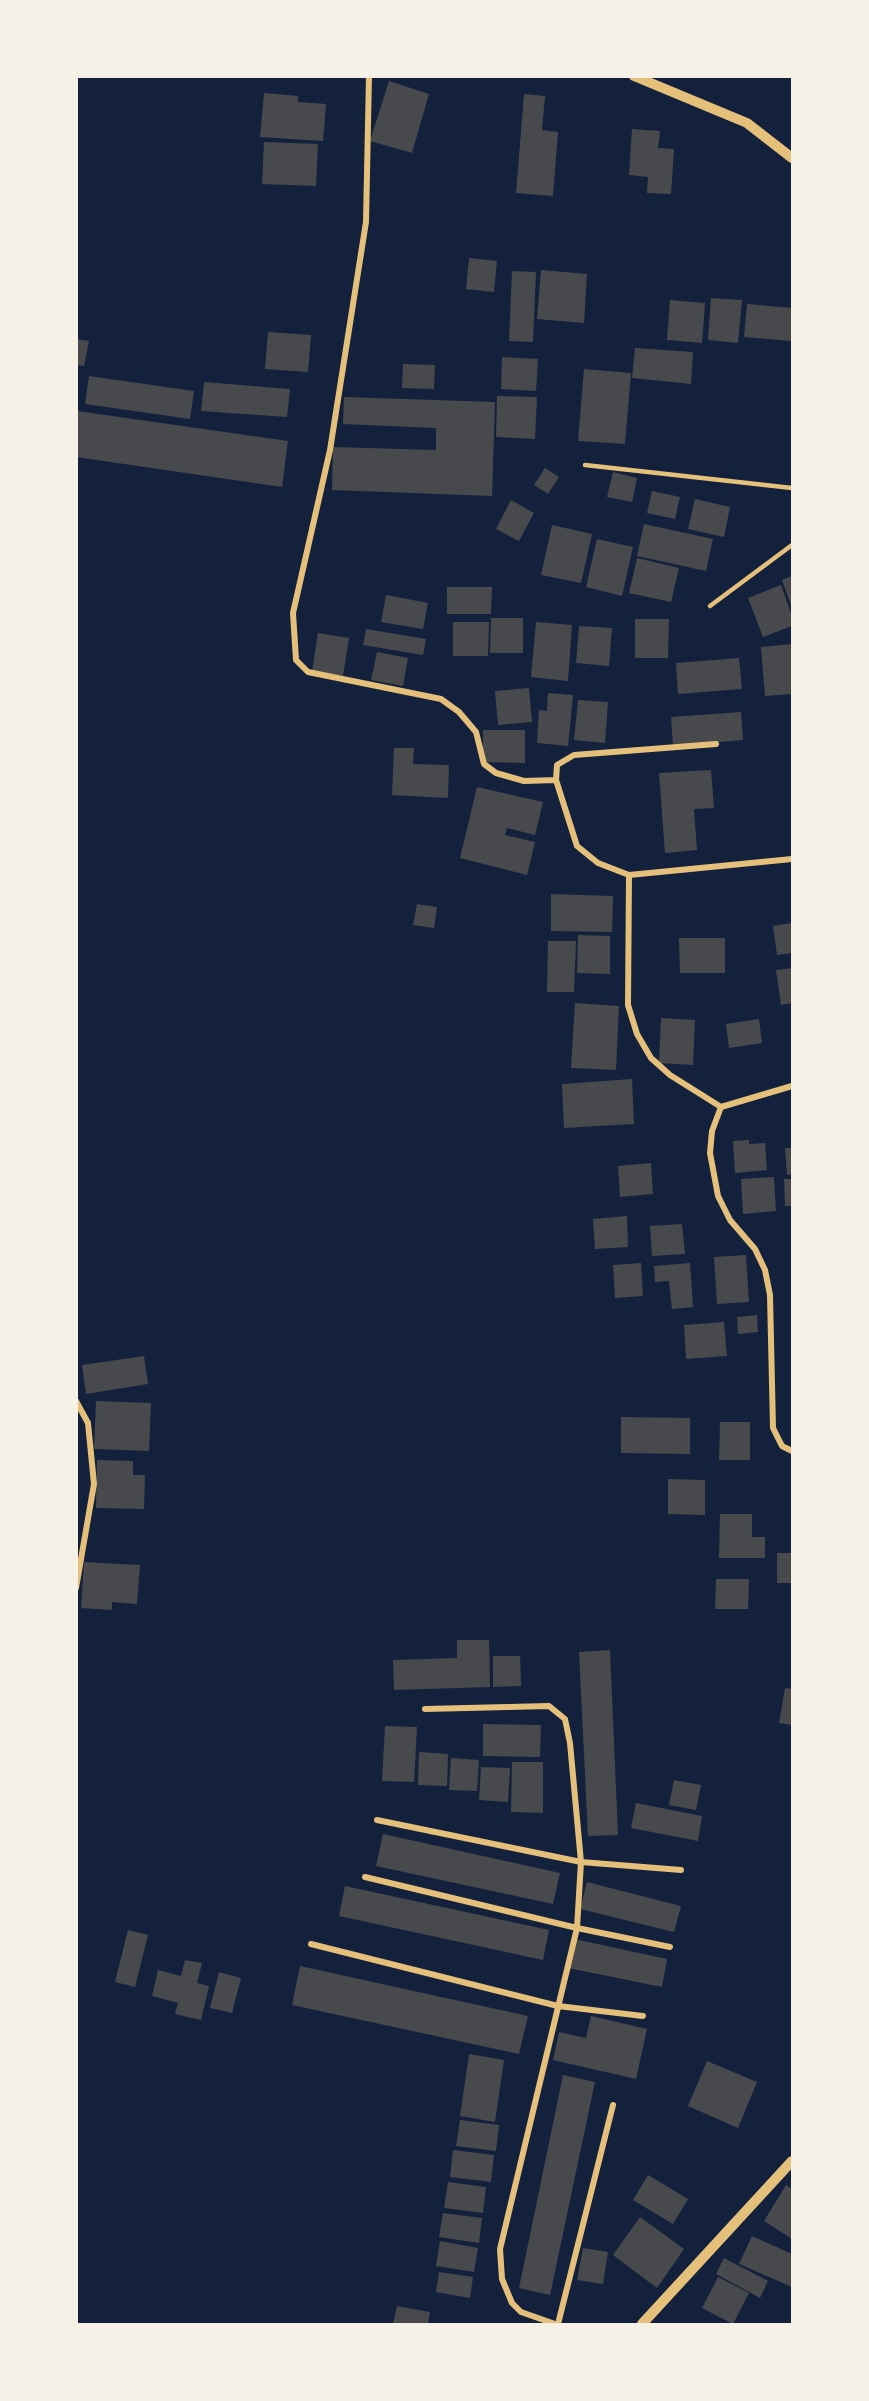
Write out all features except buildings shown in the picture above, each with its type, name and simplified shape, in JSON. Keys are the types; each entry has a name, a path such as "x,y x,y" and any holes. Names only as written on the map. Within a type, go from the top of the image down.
{"street":[{"path":"369,76 366,222 330,450 293,613 296,660 308,672 441,699 459,712 476,732 484,764 496,773 524,781 556,780"},
{"path":"634,76 661,81 747,123 792,158"},
{"path":"716,744 574,755 557,765 556,780 577,846 598,863 629,875 792,859"},
{"path":"629,875 628,1005 637,1034 651,1058 669,1075 721,1107 792,1086"},
{"path":"721,1107 712,1131 710,1153 712,1175 718,1196 730,1220 755,1249 765,1270 770,1294 773,1428 782,1446 792,1451"},
{"path":"76,1401 88,1423 94,1484 76,1588"},
{"path":"425,1709 549,1706 565,1719 570,1743 581,1862 577,1928 500,2249 502,2279 512,2303 520,2312 557,2325 613,2105"},
{"path":"377,1820 581,1862 681,1870"},
{"path":"365,1877 577,1928 670,1947"},
{"path":"310,1944 558,2006 643,2016"},
{"path":"642,2325 792,2161"}],"lane":[{"path":"585,465 792,488"},
{"path":"710,606 792,545"}]}
